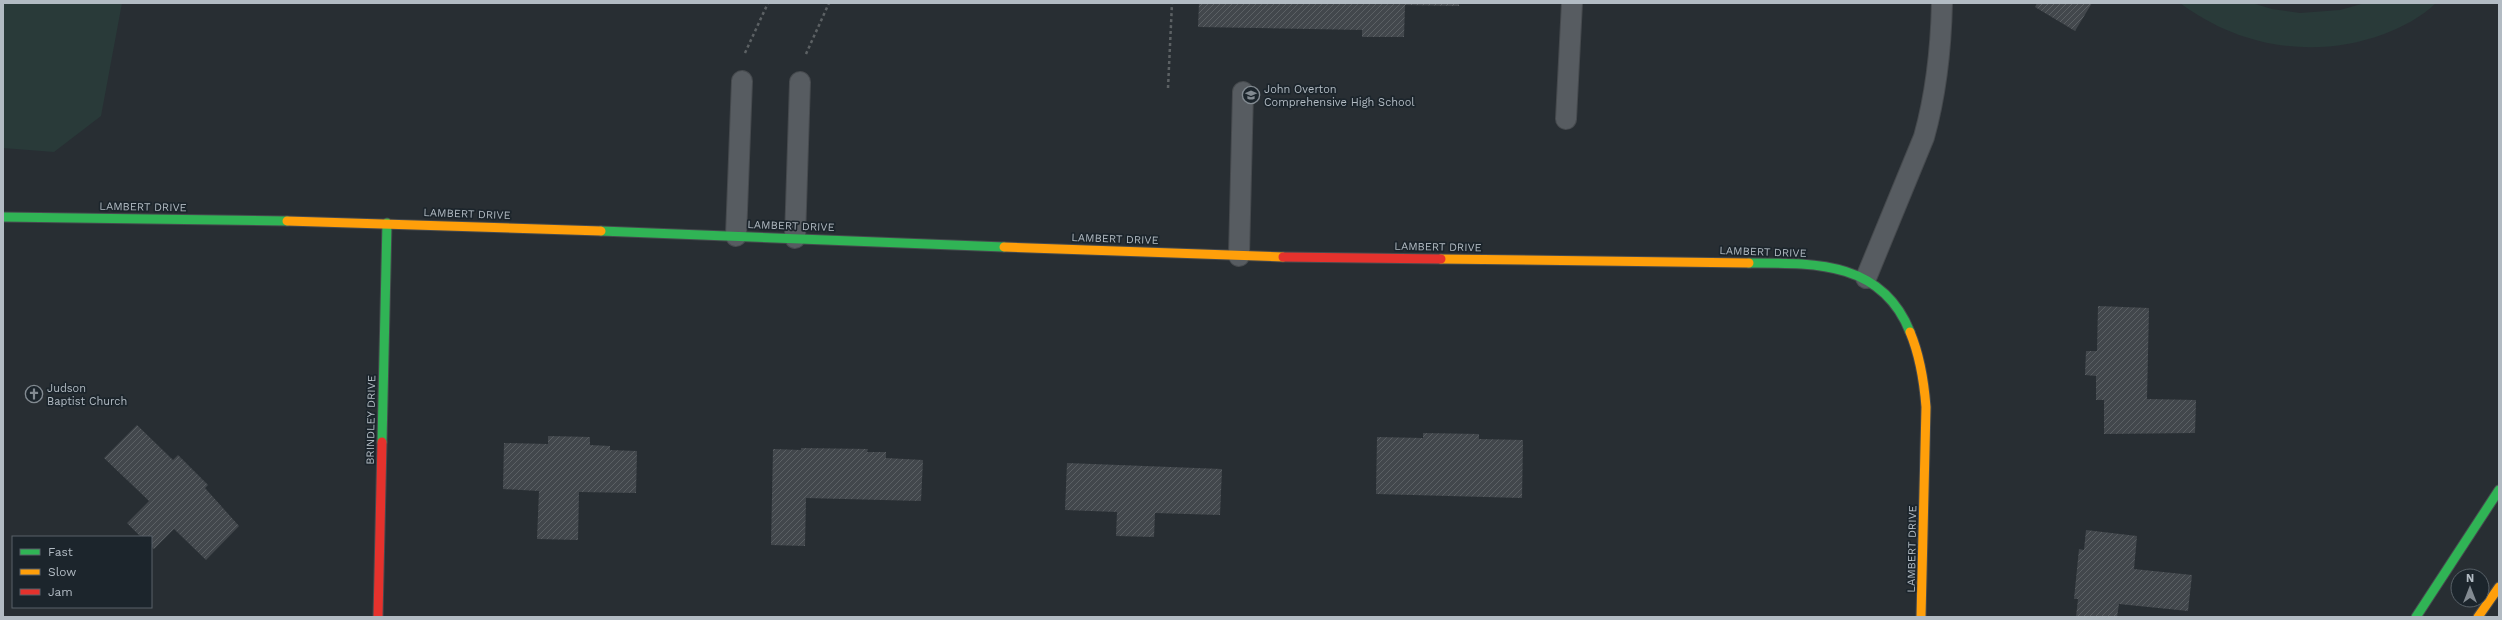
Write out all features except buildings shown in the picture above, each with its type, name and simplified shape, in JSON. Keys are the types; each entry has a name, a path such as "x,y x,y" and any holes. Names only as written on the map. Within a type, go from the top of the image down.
{"main road":[{"name":"LAMBERT DRIVE","path":"3,217 387,223 1238,256 1781,263 1816,266 1866,278 1884,293 1903,315 1913,335 1926,388 1921,617"},
{"name":"BRINDLEY DRIVE","path":"378,617 387,223"},
{"path":"2416,617 2499,490"},
{"path":"2478,617 2499,587"}],"lane":[{"path":"1566,119 1572,3"},
{"path":"1866,278 1924,137 1929,118 1941,37 1942,3"},
{"path":"736,236 742,81"},
{"path":"795,238 800,82"},
{"path":"1238,256 1243,92"}],"path":[{"path":"742,60 768,3"},
{"path":"803,60 829,3"},
{"path":"1168,88 1172,3"}],"shaded area":[{"path":"3,3 122,3 101,116 54,152 3,148"},
{"path":"2180,3 2252,3 2272,9 2300,13 2340,10 2365,3 2436,3 2412,21 2384,34 2358,42 2331,46 2304,47 2278,45 2252,39 2227,30 2203,18"}],"traffic: fast":[{"path":"3,217 287,221"},
{"path":"382,442 387,223"},
{"path":"601,231 1004,247"},
{"path":"1749,263 1821,266 1843,271 1864,279 1882,291 1898,309 1910,332"},
{"path":"2416,617 2499,490"}],"traffic: slow":[{"path":"287,221 601,231"},
{"path":"1004,247 1283,257"},
{"path":"1441,259 1749,263"},
{"path":"1910,332 1921,369 1926,407 1921,617"},
{"path":"2478,617 2499,587"}],"traffic: jam":[{"path":"1283,257 1441,259"},
{"path":"378,617 382,442"}],"place":[{"name":"John Overton Comprehensive High School","path":"1251,95"},
{"name":"Judson Baptist Church","path":"34,394"}]}
